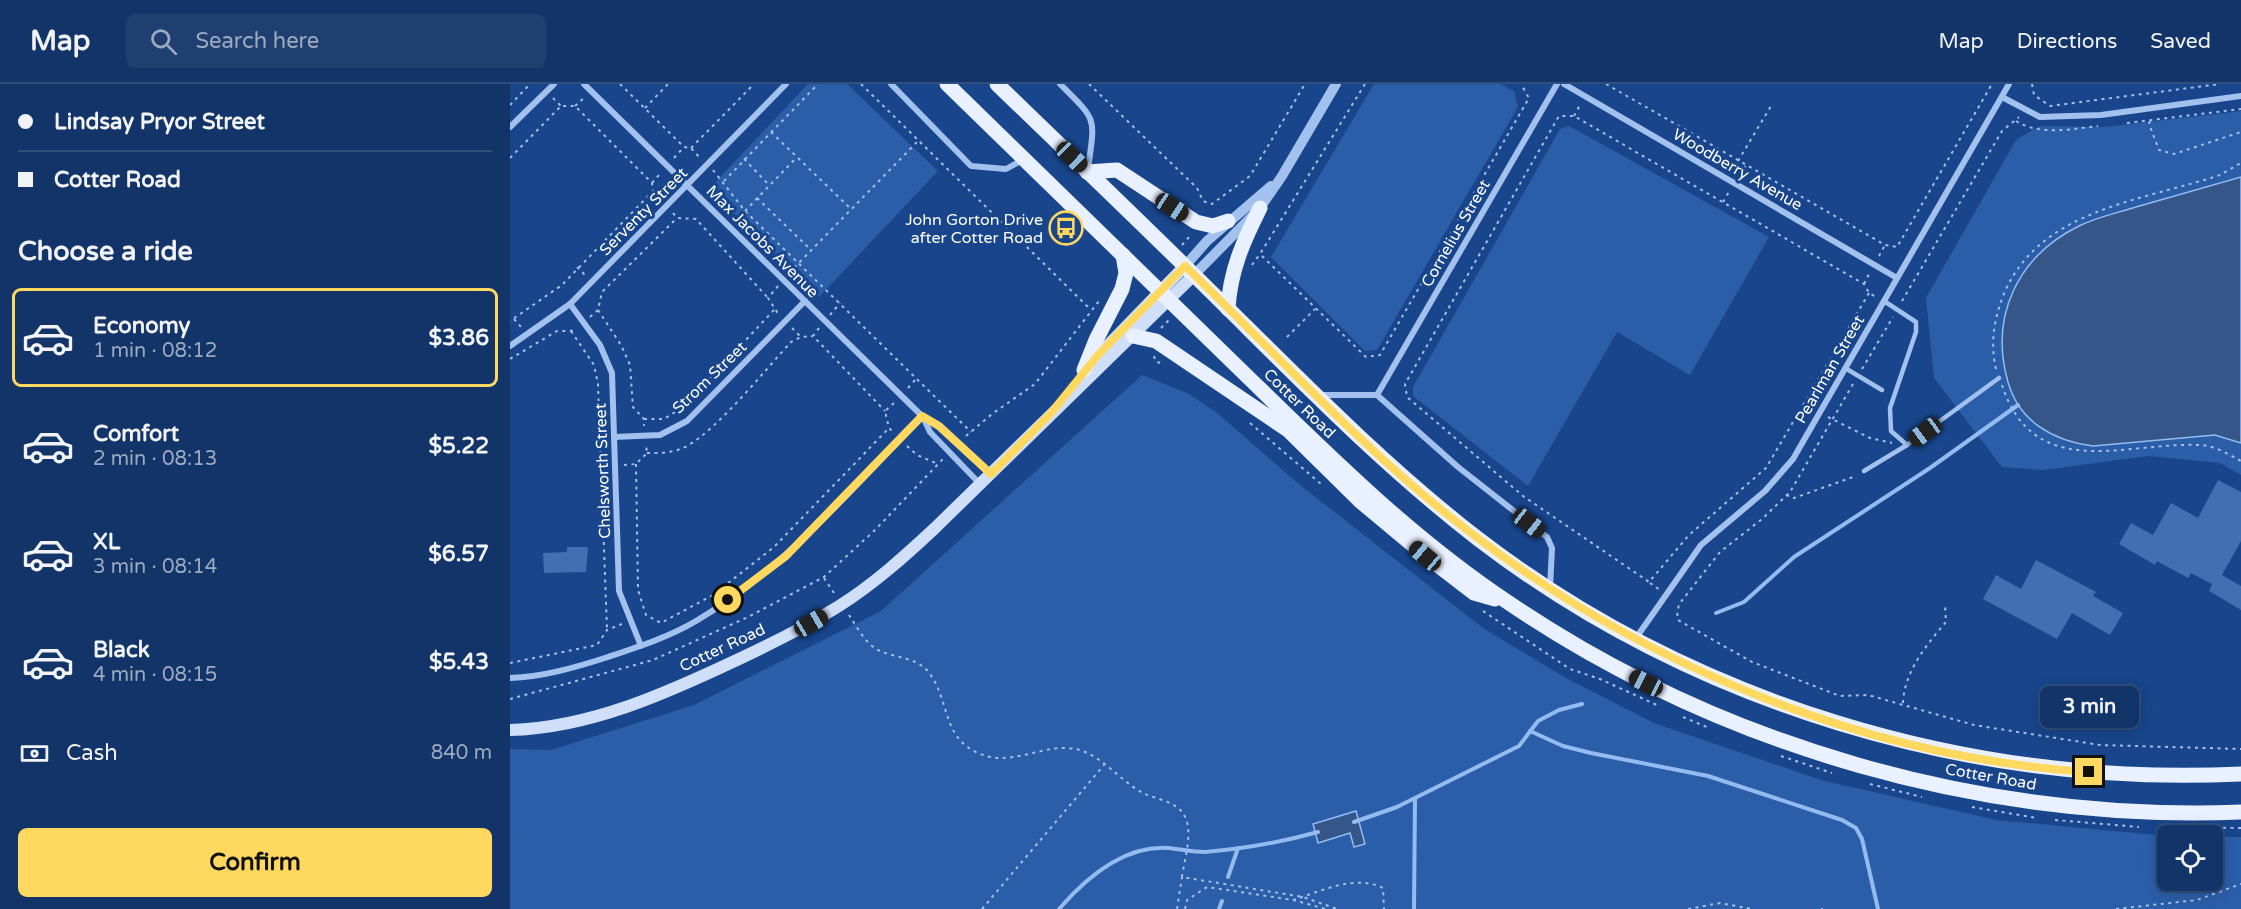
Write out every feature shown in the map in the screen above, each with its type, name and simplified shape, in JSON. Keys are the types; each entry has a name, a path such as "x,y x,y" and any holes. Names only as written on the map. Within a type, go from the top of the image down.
{"main road":[{"path":"947,84 1164,296"},
{"path":"997,84 1189,271"},
{"path":"1087,172 1117,170 1196,222 1213,226 1228,221"},
{"path":"1228,309 1229,284 1234,264 1260,208"},
{"path":"1084,370 1096,339 1122,289 1126,273 1123,255"},
{"name":"Cotter Road","path":"1051,413 1084,370 1189,271 1371,448 1422,493 1477,538 1550,589 1635,638 1753,693 1871,734 1936,749 2071,771 2143,776 2241,774"},
{"name":"Cotter Road","path":"510,730 555,727 592,718 667,692 796,632 841,605 901,560 981,484 1051,413 1133,336 1164,296"},
{"name":"Cotter Road","path":"1164,296 1359,483 1431,545 1507,602 1574,644 1679,699 1767,735 1874,770 1968,792 2021,800 2140,812 2241,812"},
{"path":"1133,336 1156,341 1288,430 1360,501 1425,556 1474,593 1507,602"}],"street":[{"path":"510,127 554,84"},
{"name":"Max Jacobs Avenue","path":"585,84 922,416 939,426 991,474"},
{"name":"Serventy Street","path":"510,346 570,304 786,84"},
{"path":"891,84 971,166 1006,169 1024,159"},
{"path":"1060,84 1090,114 1094,128 1087,172"},
{"path":"1189,271 1260,208 1282,176 1336,84"},
{"name":"Cornelius Street","path":"1377,395 1557,84"},
{"name":"Woodberry Avenue","path":"1564,84 1898,278"},
{"name":"Pearlman Street","path":"1635,638 1701,545 1765,491 1793,459 2009,84"},
{"path":"2002,97 2040,117 2101,115 2241,96"},
{"path":"1189,271 1228,221 1282,176"},
{"name":"Strom Street","path":"614,437 660,435 687,421 805,301"},
{"name":"Chelsworth Street","path":"570,304 600,345 612,373 619,591 641,646"},
{"path":"1316,395 1377,395 1458,467 1546,537 1552,548 1550,589"},
{"path":"510,678 578,667 641,646 696,621 744,589 786,556 922,416"},
{"name":"Max Jacobs Avenue","path":"922,416 930,432 981,484"}],"lane":[{"path":"1884,301 1916,322 1916,332 1890,408 1891,431 1907,445"},
{"path":"1845,368 1882,390"},
{"path":"1864,471 1907,445 1999,378"}],"path":[{"path":"510,105 530,84"},
{"path":"620,84 684,147 691,148 724,181 725,188 745,211 971,432"},
{"path":"645,108 668,84"},
{"path":"691,148 754,84"},
{"path":"724,181 818,84"},
{"path":"861,84 1091,310"},
{"path":"1089,84 1197,188 1203,201 1212,204 1250,176 1305,84"},
{"path":"1365,84 1260,254 1366,357 1380,355 1529,98 1521,84"},
{"path":"1606,84 1885,245 1897,248 1992,84"},
{"path":"2032,84 2034,95 2050,106 2220,84"},
{"path":"510,158 561,106 575,106 652,183 653,191 562,285 510,321"},
{"path":"1738,160 1771,106"},
{"path":"2151,109 2148,124 2159,150 2174,154 2241,132"},
{"path":"1559,116 1574,116 1864,284 1869,293 1805,403 1766,468 1689,535 1650,582 1523,496 1407,397 1405,384 1559,116"},
{"path":"771,132 851,209"},
{"path":"768,298 783,279 919,140"},
{"path":"745,211 797,157"},
{"path":"744,159 769,186"},
{"path":"1999,378 1993,348 1997,312 2011,281 2037,247 2075,220 2220,175 2241,163"},
{"path":"708,206 725,188"},
{"path":"757,198 811,250"},
{"path":"598,310 602,292 677,218 696,219 768,298 774,310 683,407 663,419 644,419"},
{"path":"1172,255 1195,230"},
{"path":"958,444 1035,384 1102,297"},
{"path":"647,453 666,453 685,447 704,435 791,342 801,337 813,336 840,303"},
{"path":"1287,337 1315,309"},
{"path":"510,359 557,331 571,331"},
{"path":"813,336 885,411 890,428 900,440 917,455 939,464"},
{"path":"885,411 916,379"},
{"path":"2003,390 2022,421 2036,435 2079,452 2105,453 2199,445 2218,449 2241,461"},
{"path":"1805,403 1870,438 1907,445"},
{"path":"636,464 638,590 646,615 662,623 713,595 774,547 890,428"},
{"path":"510,699 653,660 748,618 824,577 875,530 950,452"},
{"path":"510,663 597,645 608,630 601,467"},
{"path":"1786,495 1794,498 1848,481 1864,471"},
{"path":"824,577 864,637 877,649 915,661 930,673 949,725 961,742 972,750 1003,759 1061,748 1073,748 1085,752 1138,790 1180,810 1187,822 1187,841 1177,909"},
{"path":"1903,703 1908,681 1923,648 1946,621 1945,604"},
{"path":"1681,623 1752,662 1840,696 1862,694 1892,703 1903,703 1974,724 2100,745 2241,749"},
{"path":"982,909 1105,765"},
{"path":"1182,877 1303,897 1337,909"},
{"path":"1293,900 1351,883 1368,881 1383,888 1384,909"},
{"path":"2116,909 2197,900 2241,884"},
{"path":"1185,909 1186,900 1207,887 1293,900 1326,909"},
{"path":"1688,909 1720,903 1752,909"}],"shaded area":[{"path":"808,84 847,84 938,171 819,297 709,189"},
{"path":"1374,84 1500,84 1514,91 1518,107 1377,350 1365,351 1271,257"},
{"path":"2241,111 2241,475 2220,463 2149,456 2043,470 2002,467 1934,378 1926,298 2016,140 2039,126 2104,127"},
{"path":"1569,126 1769,237 1690,375 1617,332 1528,486 1413,396 1413,387 1560,129"},
{"path":"2241,177 2241,443 2215,435 2093,446 2065,440 2029,419 2013,396 2008,382 2003,358 2002,334 2006,312 2014,290 2025,271 2058,239 2079,226 2107,215"},
{"path":"1142,375 1187,393 1216,412 1300,485 1483,628 1566,678 1654,723 1821,780 1996,820 2157,835 2157,891 2223,891 2223,837 2241,837 2241,909 510,909 510,749 551,750 694,705 881,611"},
{"path":"1356,811 1365,844 1354,847 1350,833 1318,843 1313,824"}],"building":[{"path":"2218,480 2241,492 2241,541 2222,575 2241,586 2241,610 2209,591 2212,584 2191,573 2188,578 2157,561 2155,565 2119,544 2131,523 2153,535 2171,503 2198,518"},
{"path":"567,547 588,547 586,572 544,573 543,553 567,552"},
{"path":"2036,560 2096,592 2093,596 2123,613 2110,635 2072,613 2057,639 1983,599 1996,575 2021,589"}],"waterway":[{"path":"1716,613 1744,602 1794,557 1930,468 2018,405"},
{"path":"1354,822 1397,807 1519,746 1538,721 1559,710 1582,704"},
{"path":"1530,731 1563,746 1708,776 1842,820 1856,828 1862,839 1878,909"},
{"path":"1414,909 1415,799"},
{"path":"1059,909 1094,875 1121,858 1136,852 1152,848 1200,852 1219,851 1276,842 1318,832"},
{"path":"1228,877 1238,848"},
{"path":"1219,909 1222,901"}],"place":[{"name":"John Gorton Drive after Cotter Road","path":"1066,228"}],"route":[{"path":"728,600 786,556 922,416 939,426 991,474 1051,413 1084,370 1139,311 1185,266 1371,448 1422,493 1515,566 1597,617 1681,662 1726,682 1871,734 2001,761 2089,772"}]}
